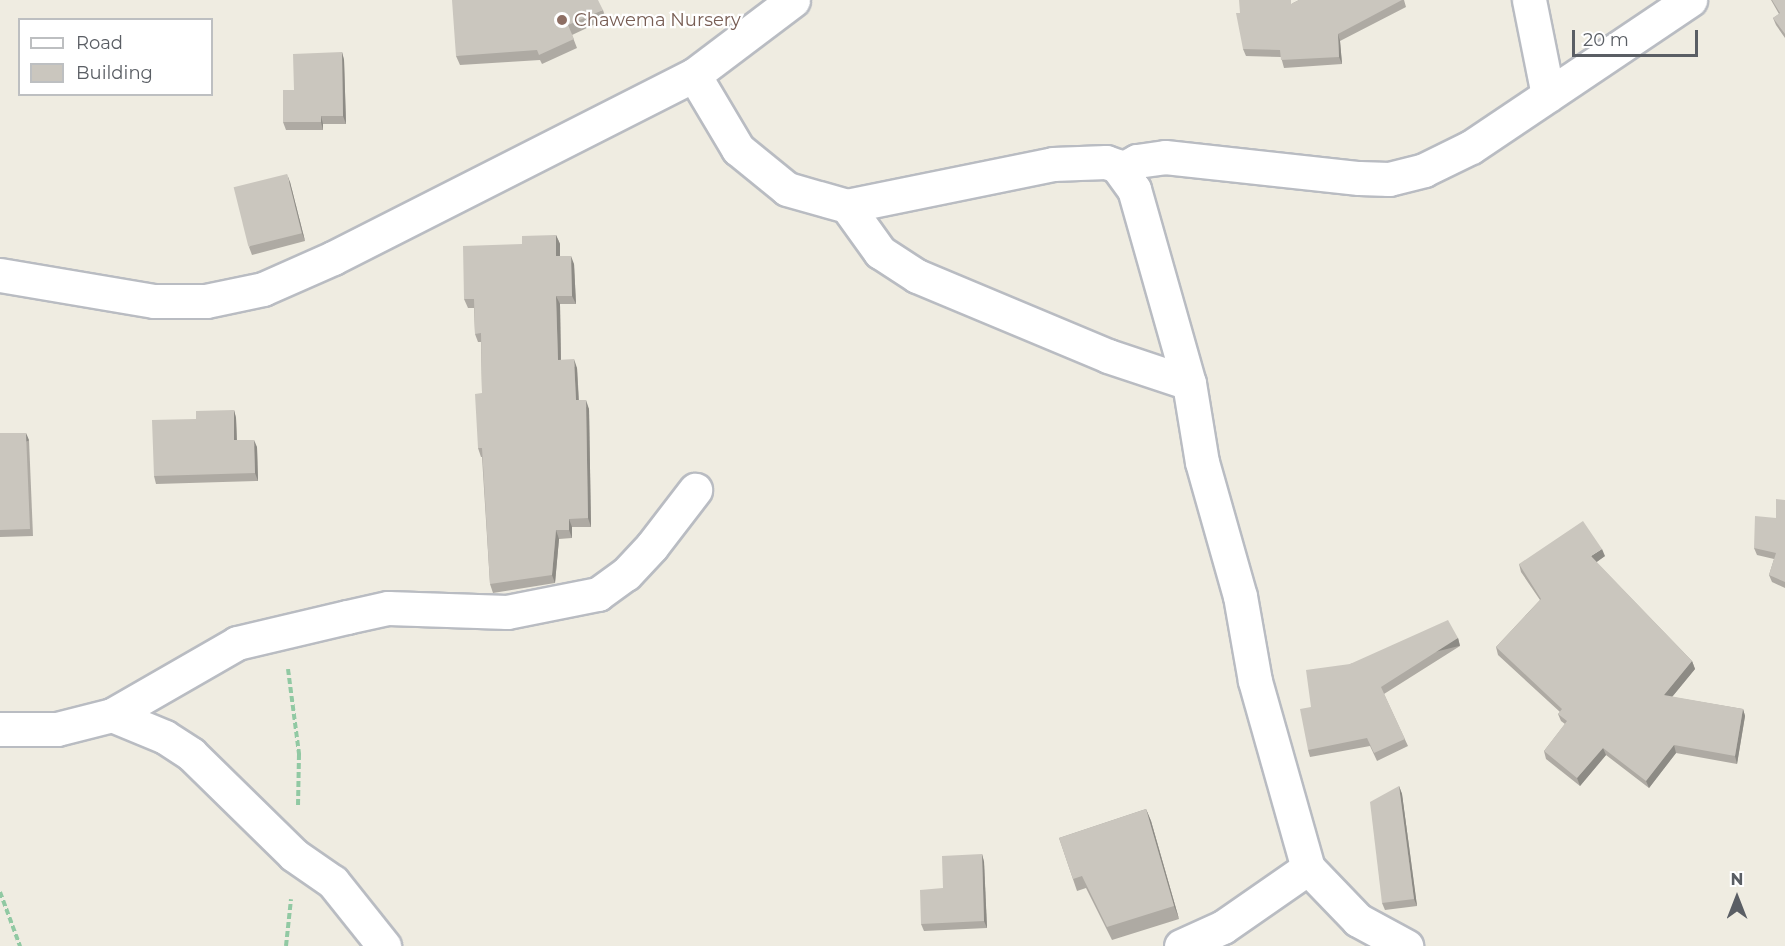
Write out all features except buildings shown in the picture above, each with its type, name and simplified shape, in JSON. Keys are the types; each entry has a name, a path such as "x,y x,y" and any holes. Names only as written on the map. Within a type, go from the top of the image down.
{"street":[{"path":"0,275 154,301 206,301 263,289 333,258 694,75 793,0"},
{"path":"1528,0 1548,94"},
{"path":"1122,169 1137,161 1165,157 1389,179 1424,170 1471,147 1690,0"},
{"path":"694,75 738,149 787,189 846,206 1053,164 1106,162 1122,169 1134,189 1189,383 1202,462 1240,596 1255,681 1308,868 1358,920 1406,946"},
{"path":"846,206 880,252 917,276 1108,356 1189,383"},
{"path":"0,729 57,729 112,715 237,643 388,608 507,612 598,594 646,553 695,490"},
{"path":"112,715 165,737 191,754 294,855 333,882 384,946"},
{"path":"1181,946 1223,927 1308,868"}],"path":[{"path":"280,633 291,685 299,754 294,855"},
{"path":"0,892 20,946"}],"place":[{"name":"Chawema Nursery","path":"562,20"}]}
